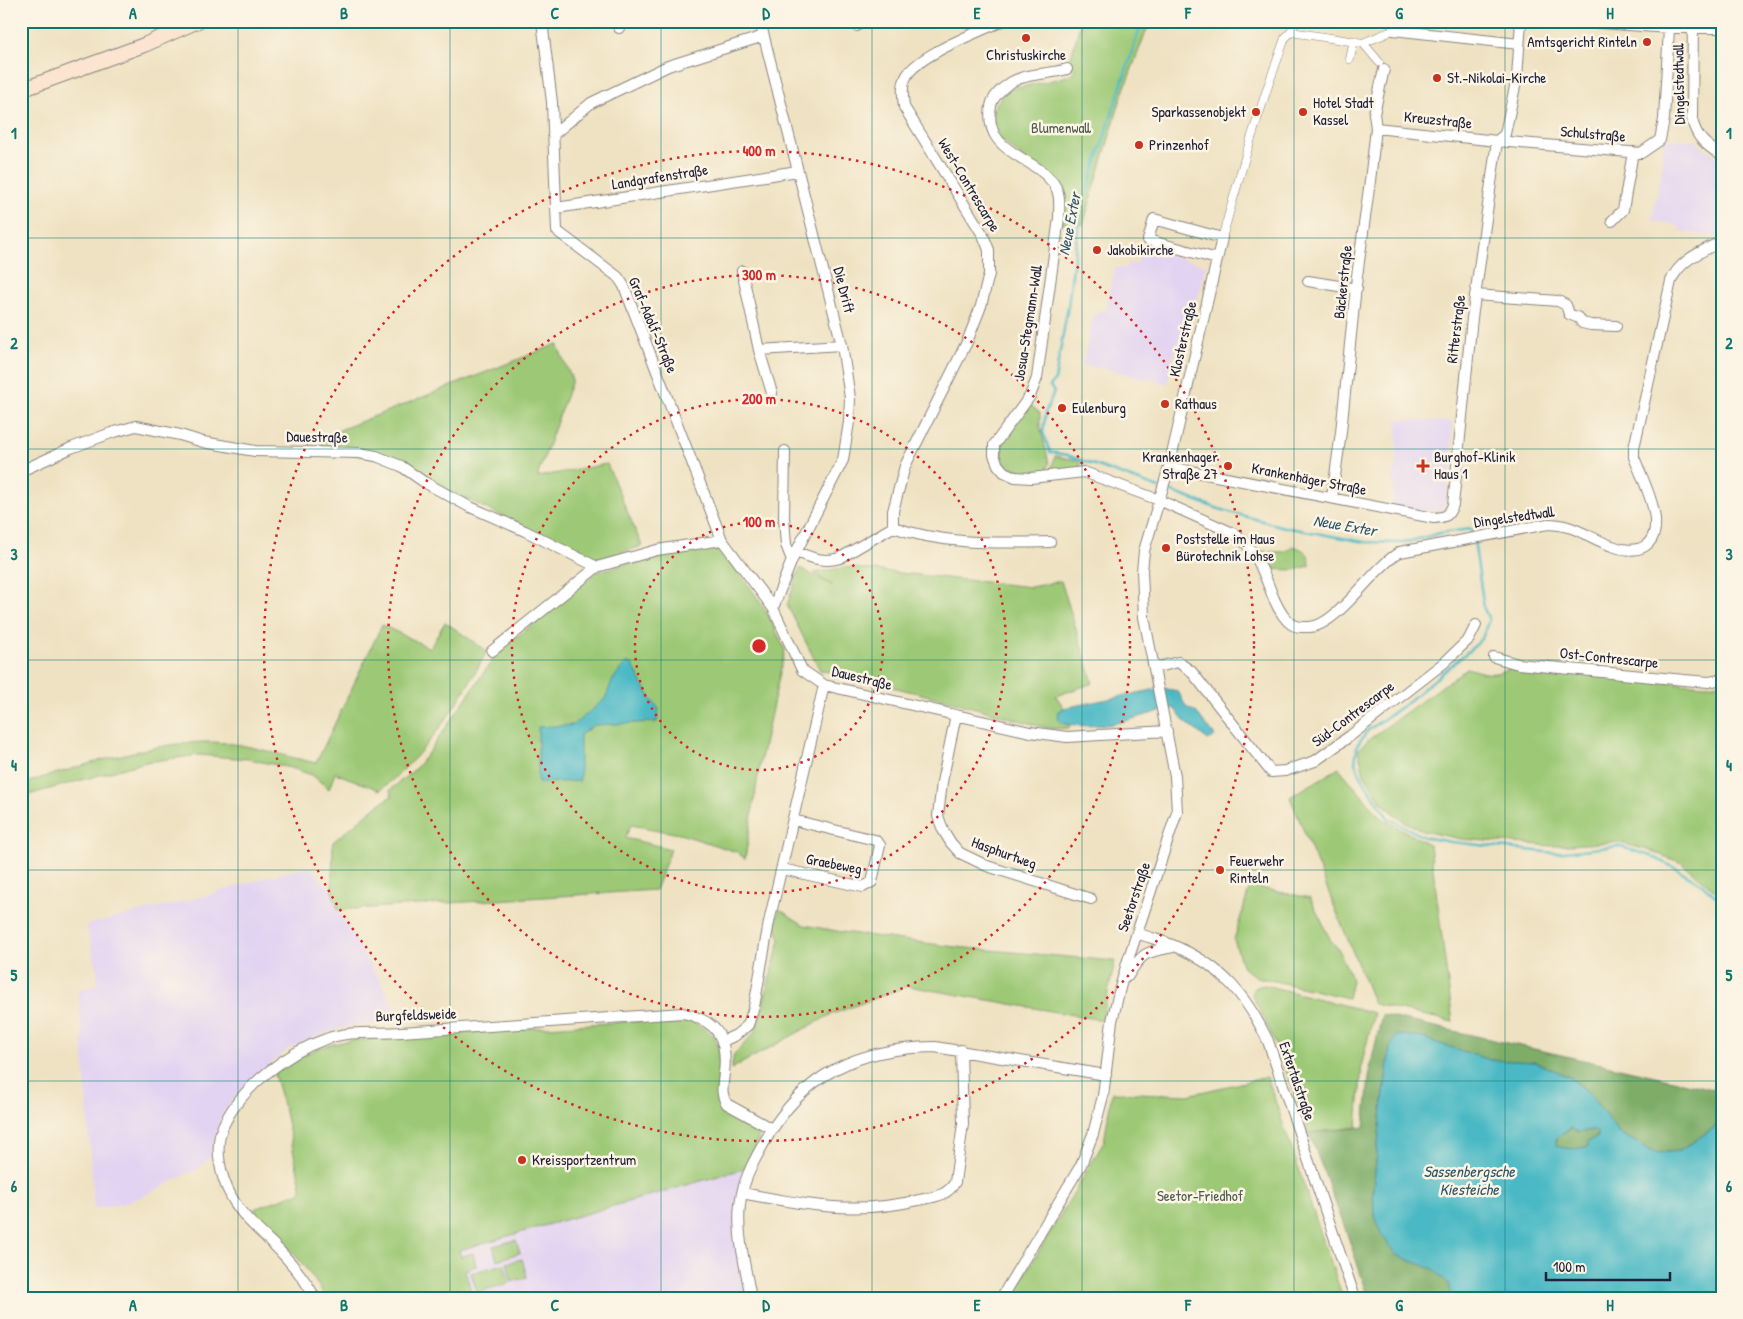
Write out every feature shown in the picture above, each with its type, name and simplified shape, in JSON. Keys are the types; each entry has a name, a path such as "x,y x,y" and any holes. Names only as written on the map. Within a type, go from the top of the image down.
{"main road":[{"path":"21,90 144,45 198,21"}],"street":[{"name":"Graf-Adolf-Straße","path":"542,21 551,93 556,231 618,277 624,286 722,540"},
{"name":"Die Drift","path":"760,21 842,345 850,398 849,422 843,460 794,556 773,608"},
{"name":"West-Contrescarpe","path":"893,527 893,511 905,466 967,342 981,306 989,274 989,250 983,235 904,107 902,89 907,75 924,58 1002,21"},
{"name":"Klosterstraße","path":"1161,492 1169,467 1222,238 1244,158 1268,86 1286,38 1291,32 1295,21"},
{"path":"1497,141 1506,134 1518,70 1521,21"},
{"path":"1574,21 1669,28 1693,25 1722,28"},
{"name":"Dingelstedtwall","path":"1693,25 1692,119 1694,128 1701,140 1722,156"},
{"path":"1291,32 1363,43 1392,28 1519,44"},
{"name":"Schulstraße","path":"1497,141 1641,153 1660,140 1664,118 1669,28"},
{"path":"553,135 591,103 668,66 764,36"},
{"path":"1350,59 1354,42"},
{"path":"1363,43 1381,66"},
{"name":"Bäckerstraße","path":"1332,498 1376,128 1374,114 1381,66"},
{"name":"Josua-Stegmann-Wall","path":"1067,69 1054,74 1021,78 1005,87 992,102 989,116 991,129 997,139 1013,154 1045,175 1054,185 1060,196 1059,218 1038,378 1030,396 994,445 994,455 998,465 1004,472 1015,477 1031,478 1084,472 1161,492"},
{"name":"Kreuzstraße","path":"1376,128 1497,141"},
{"name":"Ritterstraße","path":"1443,517 1449,514 1453,504 1480,253 1497,141"},
{"path":"1612,221 1623,210 1633,152"},
{"name":"Landgrafenstraße","path":"556,208 798,170"},
{"path":"1217,259 1148,240 1154,219 1222,238"},
{"name":"Dingelstedtwall","path":"1161,492 1245,540 1254,553 1282,613 1297,627 1315,626 1331,618 1374,573 1391,557 1400,552 1548,524 1570,526 1621,549 1634,550 1643,547 1652,540 1656,524 1655,514 1634,458 1634,448 1672,282 1675,272 1683,264 1700,252 1722,241"},
{"path":"742,271 759,350 772,393"},
{"path":"1308,281 1357,289"},
{"path":"1475,295 1558,301 1566,305 1569,314 1579,318 1582,323 1616,326"},
{"path":"759,350 842,345"},
{"name":"Dauestraße","path":"21,471 111,432 136,426 203,442 256,450 359,453 376,456 401,466 424,482 468,506 525,531 597,567"},
{"path":"785,451 784,518 786,545 794,556 830,561 840,558 893,527 914,535 952,540 992,543 1050,542"},
{"name":"Krankenhäger Straße","path":"1169,467 1434,518 1443,517"},
{"name":"Seetorstraße","path":"1001,1298 1081,1165 1093,1134 1103,1096 1112,1021 1120,988 1177,812 1175,776 1144,617 1142,585 1144,551 1161,492"},
{"path":"492,651 597,567 657,550 722,540"},
{"name":"Dauestraße","path":"722,540 773,608 802,670 824,686 1030,732 1066,737 1166,727"},
{"name":"Süd-Contrescarpe","path":"1154,668 1178,662 1191,671 1271,772 1284,771 1315,761 1350,736 1445,662 1469,639 1476,625"},
{"name":"Ost-Contrescarpe","path":"1494,657 1518,664 1709,682 1722,679"},
{"name":"Graebeweg","path":"723,1041 736,1035 748,1025 754,1007 769,922 824,686"},
{"name":"Hasphurtweg","path":"956,716 942,782 938,816 951,843 960,853 987,866 1091,899"},
{"name":"Graebeweg","path":"782,869 863,887 872,882 875,870 880,845 875,840 793,820"},
{"name":"Extertalstraße","path":"1137,933 1177,947 1213,967 1240,992 1256,1016 1268,1041 1355,1298"},
{"path":"1120,988 1137,960 1145,954 1177,947"},
{"name":"Burgfeldsweide","path":"316,1298 294,1266 251,1223 238,1207 227,1188 221,1171 218,1152 223,1127 244,1095 262,1077 299,1050 327,1038 368,1032 401,1032 683,1013 696,1016 704,1021 715,1030 723,1041"},
{"path":"723,1041 725,1061 722,1097 726,1104 772,1129"},
{"path":"751,1298 741,1245 739,1219 742,1193 749,1172 780,1116 812,1084 835,1069 855,1060 884,1052 906,1047 935,1046 1106,1075"},
{"path":"742,1193 804,1205 838,1208 903,1204 945,1194 952,1188 955,1182 963,1124 961,1050"}],"shaded area":[{"path":"1664,139 1696,140 1700,146 1722,160 1722,238 1680,231 1680,226 1652,220 1662,168"},
{"path":"1141,248 1206,265 1186,345 1176,342 1167,384 1099,367 1082,365 1094,314 1097,315 1099,310 1105,312 1115,267 1126,269 1128,263 1137,265"},
{"name":"Burghof-Klinik Haus 1","path":"1397,419 1453,422 1451,471 1445,503 1439,511 1392,507 1394,471 1397,457"},
{"path":"310,867 332,891 338,910 380,981 400,1021 356,1025 330,1031 291,1047 257,1074 238,1093 221,1116 210,1157 199,1168 141,1197 121,1204 94,1209 80,1005 77,990 97,985 97,968 86,925 201,897 270,876"},
{"path":"743,1169 738,1189 746,1298 473,1298 459,1250"}],"green space":[{"name":"Blumenwall","path":"1081,21 1150,21 1122,95 1083,225 1058,222 1054,185 999,138 990,114 1006,90 1072,74 1075,69 1069,64"},
{"path":"557,344 572,380 537,477 607,464 642,546 601,559 591,558 447,490 405,463 319,449 322,437"},
{"path":"1029,404 1040,413 1040,426 1049,463 1047,470 1023,472 1003,463 1001,442"},
{"path":"1055,456 1081,461 1080,470 1051,471"},
{"path":"711,545 719,548 750,587 765,609 785,650 760,763 745,859 737,852 680,834 631,825 625,838 671,849 655,890 338,910 332,891 333,842 378,805 392,796 390,790 415,769 429,752 498,652 597,572 670,552"},
{"path":"1293,546 1306,553 1310,566 1294,570 1265,569 1256,551 1285,552"},
{"path":"845,567 1031,587 1061,581 1093,683 1056,696 1064,708 1059,711 1061,723 1070,725 1069,728 1050,729 947,700 820,670 787,605 800,568 833,586 814,573"},
{"path":"445,622 487,651 441,726 412,761 380,790 335,773 329,789 312,775 291,768 248,759 199,755 146,762 21,797 21,784 123,754 177,744 202,742 237,744 316,763 382,625 430,648"},
{"path":"1467,668 1489,673 1504,671 1510,668 1704,685 1722,683 1722,896 1680,862 1644,849 1617,842 1553,846 1461,839 1423,831 1403,821 1381,802 1364,774 1358,749"},
{"path":"1339,768 1380,817 1430,845 1453,1022 1374,1004 1290,797"},
{"path":"1250,886 1310,898 1331,941 1338,948 1352,980 1348,998 1257,977 1243,968 1234,940"},
{"path":"779,909 804,925 842,932 955,947 1115,961 1102,1020 908,986 830,1015 731,1069 734,1055 755,1032 780,940 776,927"},
{"path":"1265,985 1374,1013 1362,1063 1357,1127 1309,1133 1283,1062 1252,994 1254,989"},
{"path":"1382,1015 1722,1091 1722,1122 1680,1151 1655,1153 1618,1132 1587,1091 1569,1077 1535,1062 1490,1060 1416,1036 1397,1035 1390,1047 1381,1117 1373,1189 1374,1214 1408,1260 1433,1268 1448,1283 1451,1298 1369,1298 1309,1133 1364,1127 1370,1068"},
{"name":"Kreissportzentrum","path":"681,1018 697,1024 713,1035 719,1047 718,1095 723,1111 747,1123 756,1132 758,1138 756,1147 743,1169 459,1250 461,1257 473,1253 476,1266 465,1270 473,1298 326,1298 301,1263 254,1209 302,1191 285,1112 274,1074 312,1051 332,1044 355,1040"},
{"name":"Seetor-Friedhof","path":"1267,1077 1343,1298 1011,1298 1104,1142 1112,1092 1188,1095"},
{"path":"1573,1128 1584,1132 1593,1130 1599,1132 1597,1137 1589,1141 1588,1146 1572,1149 1556,1146 1556,1139 1562,1133"},
{"path":"516,1240 520,1253 497,1260 493,1246"},
{"path":"522,1259 527,1277 512,1282 507,1263"},
{"path":"504,1264 510,1283 477,1292 471,1273"}],"water":[{"path":"626,662 632,664 651,699 659,709 657,722 594,725 580,735 580,781 538,783 538,727 573,725 605,699 612,681"},
{"path":"1162,688 1178,691 1186,707 1196,712 1215,736 1208,740 1183,720 1174,708 1106,725 1073,725 1061,723 1058,719 1059,711 1064,708"},
{"name":"Sassenbergsche Kiesteiche","path":"1397,1035 1416,1036 1490,1060 1535,1062 1569,1077 1587,1091 1618,1132 1655,1153 1680,1151 1722,1122 1722,1298 1451,1298 1448,1283 1433,1269 1396,1255 1383,1236 1374,1214 1373,1189 1390,1047","holes":["1572,1128 1577,1132 1593,1130 1598,1132 1598,1137 1589,1141 1588,1146 1580,1148 1556,1146 1556,1139 1562,1133"]}],"waterway":[{"name":"Neue Exter","path":"1142,21 1080,213 1068,306 1055,380 1050,386 1054,392 1046,411 1043,432 1050,452 1067,455 1159,488"},
{"name":"Neue Exter","path":"1164,489 1219,509 1284,527 1364,542 1403,543 1440,533 1471,529 1472,535"},
{"name":"Neue Exter","path":"1474,540 1484,609 1489,619 1483,636 1477,644 1404,705 1368,730 1357,745 1355,763 1365,783 1388,818 1424,837 1451,842 1555,853 1618,846 1651,856 1679,870 1702,884 1722,902"}],"place":[{"name":"Christuskirche","path":"1026,38"},
{"name":"Amtsgericht Rinteln","path":"1647,42"},
{"name":"St.-Nikolai-Kirche","path":"1437,78"},
{"name":"Sparkassenobjekt","path":"1256,112"},
{"name":"Hotel Stadt Kassel","path":"1303,112"},
{"name":"Prinzenhof","path":"1139,145"},
{"name":"Jakobikirche","path":"1097,250"},
{"name":"Rathaus","path":"1165,404"},
{"name":"Eulenburg","path":"1062,408"},
{"name":"Krankenhager Straße 27","path":"1228,466"},
{"name":"Burghof-Klinik Haus 1","path":"1423,466"},
{"name":"Poststelle im Haus Bürotechnik Lohse","path":"1166,548"},
{"name":"Feuerwehr Rinteln","path":"1220,870"},
{"name":"Kreissportzentrum","path":"522,1160"}]}
